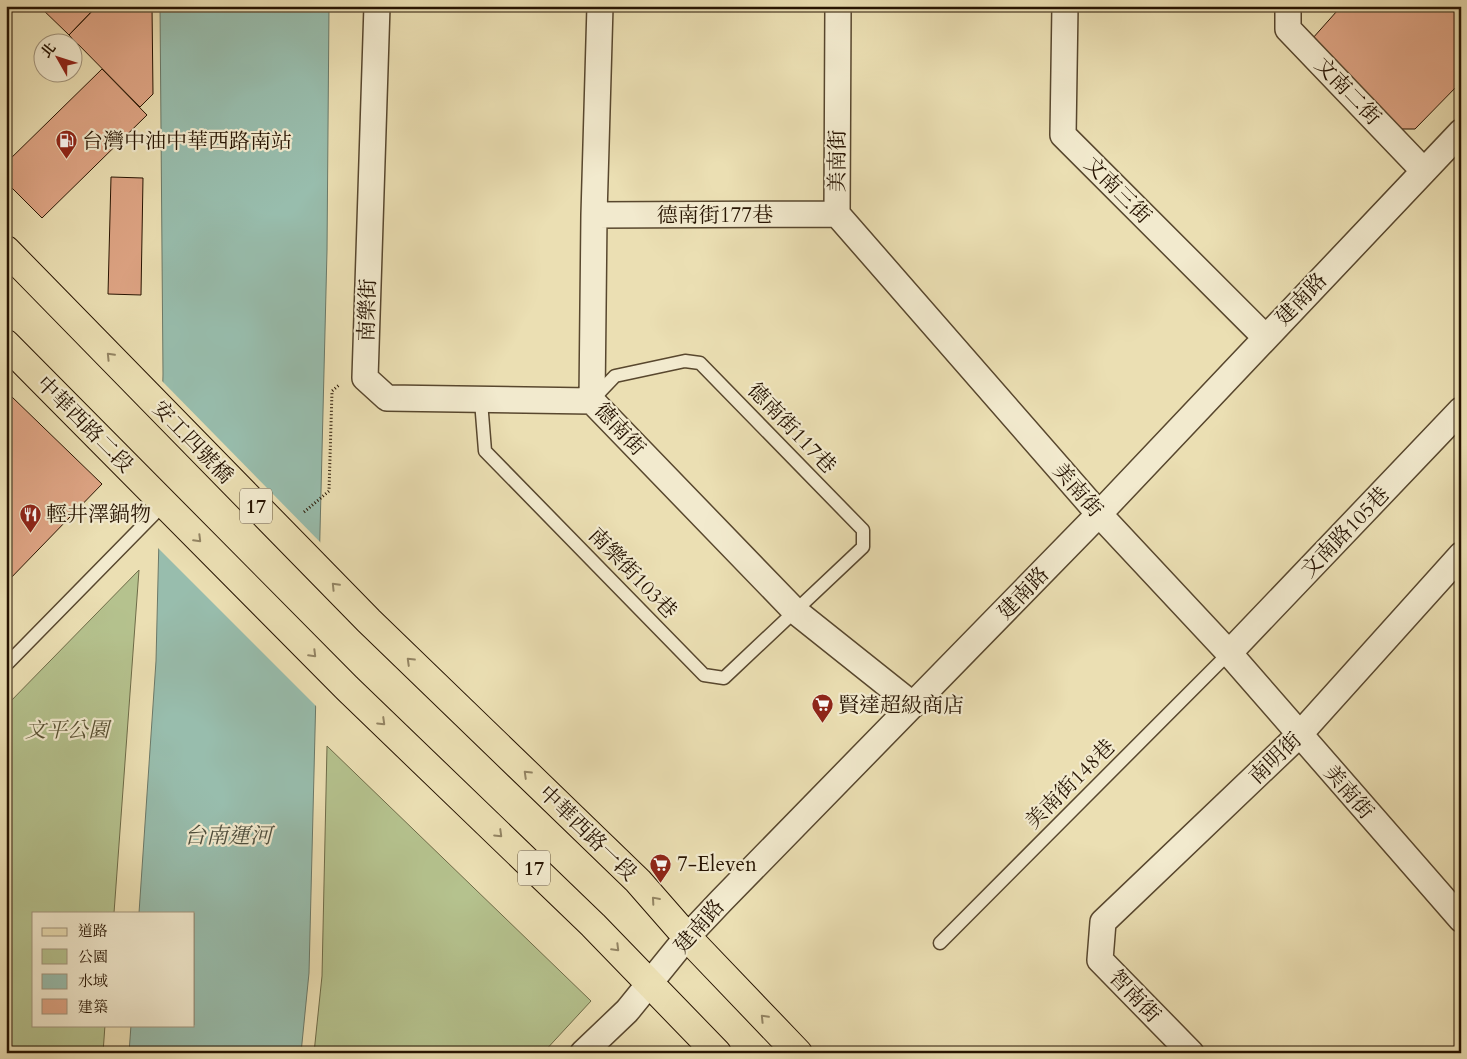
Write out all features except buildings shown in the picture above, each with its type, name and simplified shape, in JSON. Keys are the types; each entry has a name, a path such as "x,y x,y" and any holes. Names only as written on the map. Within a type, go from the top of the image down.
{"main road":[{"name":"安工四號橋","path":"6,250 369,621"},
{"name":"中華西路二段","path":"6,344 164,504"},
{"name":"17","path":"164,504 347,688 651,983 717,1053"},
{"name":"中華西路一段","path":"369,621 638,881 687,937 798,1053"}],"street":[{"name":"南樂街","path":"365,378 377,6"},
{"name":"德南街","path":"600,6 594,215 592,401 795,611 913,705"},
{"name":"美南街","path":"838,6 837,214 1099,514 1229,653 1299,735 1459,914"},
{"name":"文南三街","path":"1065,6 1063,135 1264,337"},
{"name":"文南二街","path":"1288,6 1288,29 1423,170"},
{"name":"建南路","path":"583,1053 627,1011 687,937 1099,514 1264,337 1461,132"},
{"name":"德南街177巷","path":"594,215 837,214"},
{"path":"365,378 387,398 481,401 592,401"},
{"name":"文南路105巷","path":"1229,653 1461,410"},
{"name":"南明街","path":"1100,960 1103,922 1299,735 1461,555"},
{"name":"智南街","path":"1100,960 1191,1053"}],"lane":[{"name":"德南街117巷","path":"592,401 615,376 685,361 700,363 863,530 863,547 795,611"},
{"name":"南樂街103巷","path":"481,401 485,451 704,675 724,678 795,611"},
{"path":"6,665 164,504"},
{"name":"美南街148巷","path":"940,943 1229,653"}],"path":[{"path":"281,532 329,490 332,391 345,380 365,378"}],"green space":[{"name":"文平公園","path":"139,570 114,912 32,912 32,1026 105,1026 103,1053 6,1053 6,706"},
{"path":"327,746 591,1001 543,1053 314,1053 322,976"}],"water":[{"name":"台南運河","path":"160,6 329,6 327,251 309,973 301,1053 129,1053 131,1026 195,1026 195,912 139,912 156,661 163,374"}],"pier":[{"path":"161,380 322,544 318,708 156,546"}],"place":[{"name":"台灣中油中華西路南站","path":"66,160"},
{"name":"輕井澤鍋物","path":"30,533"},
{"name":"賢達超級商店","path":"822,724"},
{"name":"7-Eleven","path":"661,883"}]}
